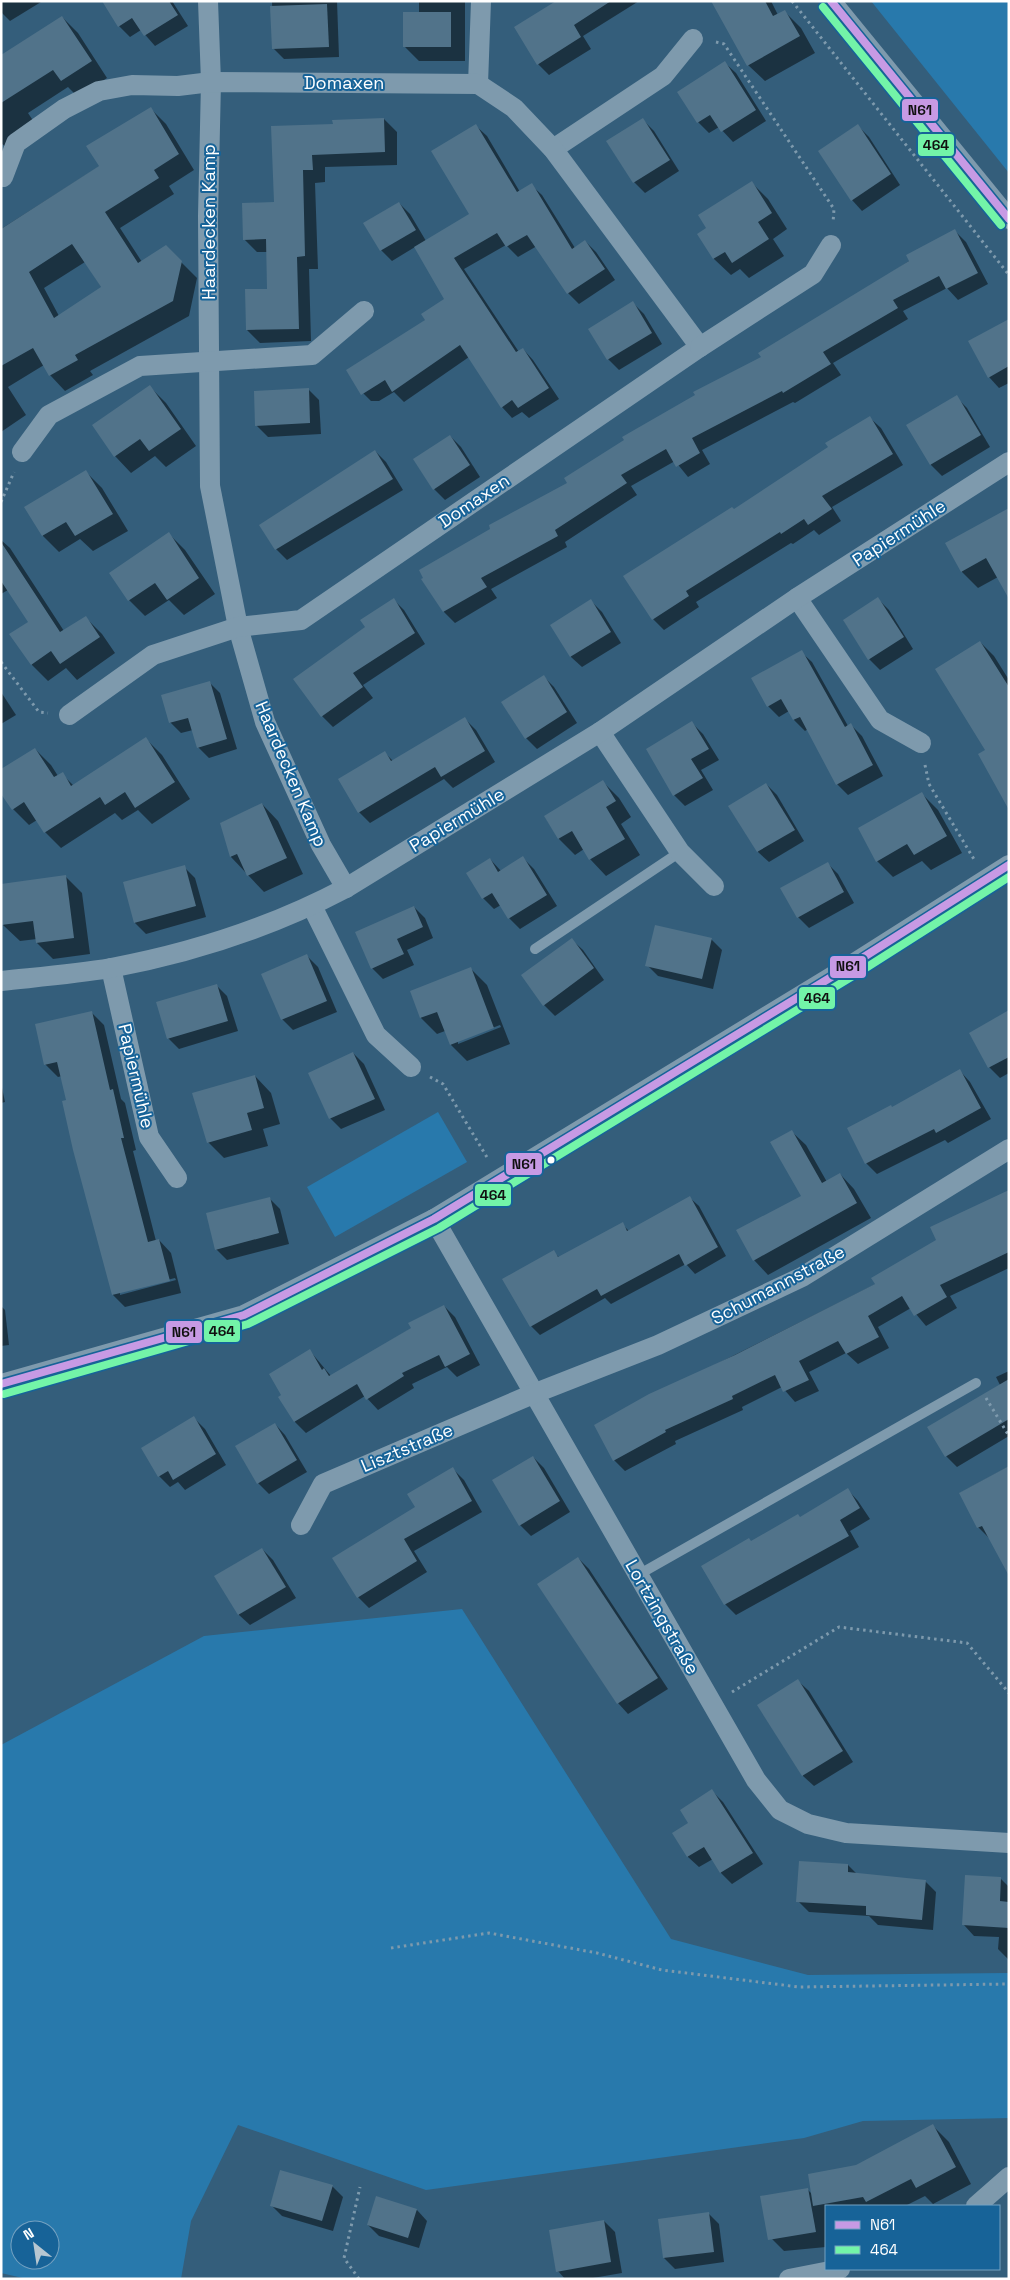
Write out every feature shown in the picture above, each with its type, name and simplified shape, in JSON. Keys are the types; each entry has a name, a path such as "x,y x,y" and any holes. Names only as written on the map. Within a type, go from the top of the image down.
{"street":[{"name":"Haardecken Kamp","path":"208,1 211,82 208,216 210,486 238,626 265,722 321,845 346,888"},
{"path":"481,1 478,84 514,108 553,149 700,347"},
{"path":"831,1 1009,219"},
{"path":"553,149 663,76 693,39"},
{"name":"Domaxen","path":"211,82 478,84"},
{"path":"4,177 16,143 64,109 99,90 132,85 178,86 211,82"},
{"name":"Domaxen","path":"238,626 301,620 700,347 813,274 831,245"},
{"path":"22,452 49,415 140,366 312,354 364,311"},
{"name":"Papiermühle","path":"1,981 111,968 220,940 312,906 346,888 600,732 797,598 1006,470"},
{"path":"797,598 880,720 921,743"},
{"path":"69,714 153,654 238,626"},
{"path":"600,732 680,852 714,886"},
{"path":"1,1384 244,1315 434,1218 856,962 1009,865"},
{"path":"312,906 376,1036 411,1067"},
{"name":"Papiermühle","path":"111,968 149,1137 177,1178"},
{"name":"Schumannstraße","path":"533,1394 658,1345 802,1277 1009,1149"},
{"name":"Lortzingstraße","path":"434,1218 533,1394 756,1780 780,1810 808,1824 846,1833 1009,1843"},
{"name":"Lisztstraße","path":"301,1525 323,1484 533,1394"},
{"path":"977,2205 1009,2177"},
{"path":"789,2279 835,2270"}],"lane":[{"path":"535,950 680,852"},
{"path":"638,1575 976,1383"}],"path":[{"path":"792,1 1009,275"},
{"path":"693,39 724,44 834,209 831,245"},
{"path":"1,502 22,452"},
{"path":"1,662 39,712 69,714"},
{"path":"921,743 929,784 986,880"},
{"path":"411,1067 443,1084 500,1178"},
{"path":"976,1383 1009,1436"},
{"path":"713,1704 839,1627 967,1643 1009,1693"},
{"path":"391,1948 490,1933 597,1953 662,1970 799,1987 1009,1984"},
{"path":"359,2279 344,2258 360,2187"}],"shaded area":[{"path":"871,1 1009,1 1009,173"},
{"path":"438,1112 467,1162 335,1237 307,1187"},
{"path":"462,1609 671,1939 808,1975 1009,1973 1009,2118 863,2121 804,2138 426,2190 238,2125 191,2221 181,2279 27,2279 1,2273 1,1745 204,1636"}],"building":[{"path":"102,1 169,1 178,15 144,36 132,18 118,27"},
{"path":"556,1 611,1 574,25 581,37 537,65 514,27"},
{"path":"711,1 765,1 773,16 785,10 800,36 747,66"},
{"path":"327,4 329,47 272,49 270,6"},
{"path":"403,12 451,12 451,47 403,47"},
{"path":"62,16 92,61 61,81 53,70 1,103 1,55"},
{"path":"725,61 756,110 721,132 710,115 697,123 677,92"},
{"path":"151,107 179,154 154,170 159,178 105,212 138,263 166,245 182,261 173,301 75,355 78,360 49,376 33,348 1,366 1,229 99,166 86,146","holes":["72,244 101,287 54,318 29,272"]},
{"path":"384,118 385,152 312,155 313,170 303,170 305,256 297,257 299,329 246,330 245,289 267,289 266,239 243,240 242,203 274,202 271,126 333,124 332,120"},
{"path":"643,118 670,160 633,183 606,141"},
{"path":"476,124 517,192 532,183 572,249 585,240 605,269 567,294 527,235 506,247 497,233 454,258 516,352 523,348 549,388 518,408 512,400 501,408 460,345 392,392 385,380 361,395 346,370 425,320 421,314 444,299 414,247 469,214 431,151"},
{"path":"858,124 891,174 851,201 818,151"},
{"path":"752,181 772,213 758,222 769,239 732,263 725,252 713,259 697,234 706,228 698,215"},
{"path":"399,202 416,230 380,251 363,223"},
{"path":"955,229 978,273 946,289 939,276 893,300 898,308 823,352 831,364 783,393 782,391 692,438 700,453 676,467 666,449 621,475 627,483 555,530 558,536 481,578 487,587 443,612 421,579 423,578 419,570 490,529 489,525 567,483 564,478 624,440 622,437 695,395 693,392 761,357 758,353 909,261 906,255"},
{"path":"633,301 652,333 607,360 588,329"},
{"path":"1009,319 1009,366 988,378 968,341"},
{"path":"150,385 181,429 149,451 140,439 114,457 92,425"},
{"path":"309,388 310,423 255,426 254,391"},
{"path":"957,395 981,435 930,465 906,425"},
{"path":"870,416 893,454 822,496 832,509 808,525 804,519 781,534 780,532 686,591 689,596 652,620 623,576 732,507 734,509 828,447 825,443"},
{"path":"450,435 470,465 433,490 413,459"},
{"path":"375,450 393,479 275,550 259,525"},
{"path":"86,470 113,514 75,536 66,522 42,536 24,507"},
{"path":"1009,508 1009,599 986,558 961,572 945,543"},
{"path":"169,532 199,578 167,600 155,583 128,601 109,573"},
{"path":"1,542 60,632 86,616 100,637 60,664 51,651 31,665 9,634 28,622 1,581"},
{"path":"878,597 904,637 868,660 843,620"},
{"path":"394,598 415,633 353,673 363,687 321,717 293,679 365,627 360,620"},
{"path":"591,599 611,632 570,657 550,625"},
{"path":"980,641 1009,687 1009,810 978,754 985,750 935,669"},
{"path":"802,650 845,727 851,723 873,765 836,785 800,717 793,720 781,699 767,707 751,678"},
{"path":"544,675 567,712 525,739 501,702"},
{"path":"210,681 227,739 197,748 188,718 169,723 161,695"},
{"path":"465,717 485,751 441,777 435,767 358,813 338,779 385,751 391,761"},
{"path":"692,721 709,749 691,759 703,778 673,796 646,749"},
{"path":"146,737 175,782 135,808 125,792 105,805 100,797 44,833 24,802 12,810 1,794 1,769 35,748 54,777 63,772 71,786"},
{"path":"603,780 616,801 606,807 625,839 589,860 572,831 558,839 544,816"},
{"path":"766,783 795,830 757,852 728,806"},
{"path":"922,792 947,836 914,855 907,844 876,862 858,828"},
{"path":"262,803 287,858 247,876 237,854 230,857 220,823"},
{"path":"523,856 547,895 508,919 492,893 482,899 466,873 490,858 498,872"},
{"path":"828,862 844,892 797,918 780,888"},
{"path":"185,865 196,906 134,923 123,882"},
{"path":"66,875 74,938 36,943 33,921 1,925 1,884"},
{"path":"414,906 423,927 397,939 404,954 371,969 355,932"},
{"path":"655,925 712,938 702,979 645,966"},
{"path":"572,938 594,968 543,1006 521,975"},
{"path":"307,954 327,1001 281,1020 261,974"},
{"path":"471,967 494,1028 450,1045 437,1012 420,1018 410,991"},
{"path":"217,984 228,1021 167,1039 156,1002"},
{"path":"1009,1010 1009,1057 988,1068 969,1033"},
{"path":"92,1011 110,1090 113,1089 124,1138 121,1138 148,1242 159,1239 170,1281 112,1295 73,1150 62,1101 66,1100 57,1062 44,1065 35,1024"},
{"path":"353,1052 375,1099 329,1119 308,1073"},
{"path":"960,1069 981,1108 936,1133 934,1129 865,1164 847,1128 891,1105 892,1107"},
{"path":"255,1075 264,1108 247,1113 252,1130 207,1143 192,1093"},
{"path":"792,1130 822,1183 840,1173 857,1203 753,1261 736,1230 801,1196 770,1142"},
{"path":"1009,1190 1009,1252 940,1285 947,1297 914,1316 902,1296 868,1316 879,1337 846,1354 838,1341 799,1361 809,1380 783,1392 775,1375 732,1396 733,1399 665,1430 666,1432 613,1461 594,1425 649,1394 735,1355 875,1284 871,1278 936,1240 930,1227"},
{"path":"690,1196 718,1247 685,1266 679,1254 601,1296 597,1289 530,1327 502,1279 554,1250 558,1257 623,1222 627,1231"},
{"path":"270,1197 279,1233 215,1250 206,1213"},
{"path":"444,1305 470,1354 445,1367 439,1355 402,1373 404,1376 366,1400 357,1384 294,1422 278,1397 281,1395 269,1374 310,1349 322,1370 324,1368 329,1376 411,1328 408,1323"},
{"path":"1009,1379 1009,1419 945,1457 927,1427"},
{"path":"194,1416 216,1454 173,1480 168,1471 158,1477 141,1448"},
{"path":"275,1423 297,1460 257,1484 235,1446"},
{"path":"533,1456 560,1501 519,1526 492,1480"},
{"path":"1009,1466 1009,1576 982,1526 977,1528 959,1493"},
{"path":"453,1467 472,1501 404,1539 417,1561 357,1598 332,1558 415,1507 407,1494"},
{"path":"848,1488 860,1508 840,1520 849,1536 724,1605 701,1566 749,1538 751,1541 798,1514 800,1517"},
{"path":"262,1548 286,1587 238,1615 214,1576"},
{"path":"578,1557 658,1678 617,1704 537,1584"},
{"path":"798,1679 843,1751 802,1776 757,1705"},
{"path":"712,1789 753,1853 720,1873 704,1847 687,1857 672,1833 688,1823 680,1810"},
{"path":"799,1861 848,1864 848,1872 926,1880 922,1920 866,1915 866,1906 796,1902"},
{"path":"965,1875 1001,1877 1000,1901 1009,1902 1009,1928 962,1925"},
{"path":"933,2124 956,2167 916,2188 911,2179 866,2202 863,2197 813,2206 808,2174 856,2165"},
{"path":"280,2170 333,2185 322,2221 270,2206"},
{"path":"808,2188 816,2232 768,2240 760,2196"},
{"path":"376,2196 417,2209 408,2238 367,2225"},
{"path":"709,2212 714,2252 663,2258 658,2219"},
{"path":"604,2220 611,2262 556,2272 549,2230"}],"transit line":[{"name":"N61","path":"831,1 1009,219"},
{"name":"464","path":"823,7 1001,225"},
{"name":"N61","path":"1,1384 244,1315 434,1219 856,962 1009,865"},
{"name":"464","path":"4,1394 248,1324 439,1228 861,971 1009,877"}]}
